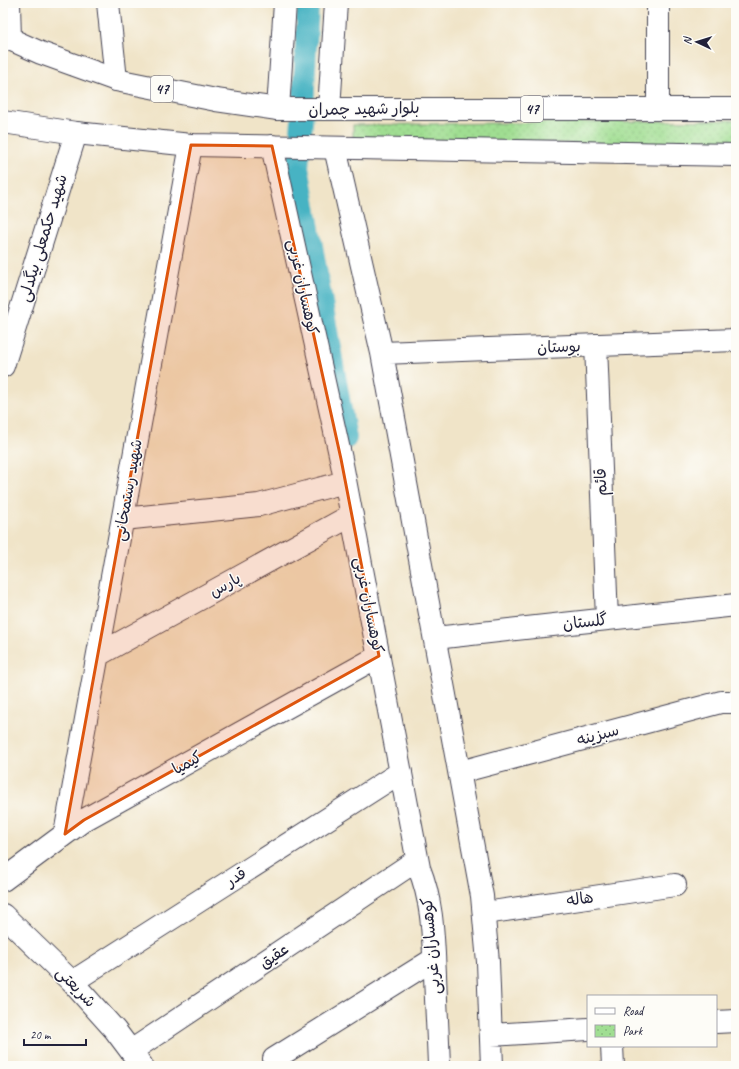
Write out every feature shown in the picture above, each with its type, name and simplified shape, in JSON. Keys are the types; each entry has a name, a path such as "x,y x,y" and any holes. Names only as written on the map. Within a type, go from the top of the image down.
{"street":[{"path":"6,37 9,3"},
{"path":"108,3 116,80"},
{"path":"278,109 285,3"},
{"path":"328,109 336,3"},
{"path":"658,3 658,109"},
{"name":"بلوار شهید چمران","path":"6,37 41,53 116,80 216,100 278,109 736,109"},
{"path":"3,122 76,133 191,145 736,155"},
{"name":"شهید حکمعلی بیگدلی","path":"3,366 76,133"},
{"name":"شهید رستمخانی","path":"65,834 191,145"},
{"name":"کوهساران غربی","path":"272,146 352,515 417,860 429,900 440,1066"},
{"path":"335,148 382,353 485,913 492,1066"},
{"name":"بوستان","path":"382,353 736,340"},
{"name":"قائم","path":"596,345 607,619"},
{"path":"123,519 259,505 345,482"},
{"name":"پارس","path":"98,655 352,515"},
{"name":"گلستان","path":"435,638 736,605"},
{"name":"کیمیا","path":"3,880 84,820 379,656"},
{"name":"سبزینه","path":"460,772 721,702 736,702"},
{"name":"قدر","path":"72,982 400,772"},
{"name":"عقیق","path":"137,1059 417,860"},
{"name":"هاله","path":"485,913 675,885"},
{"name":"شریعتی","path":"3,915 72,982 115,1030 137,1059"},
{"path":"274,1059 434,959"},
{"path":"717,1022 736,1021"},
{"path":"491,1035 587,1029"},
{"path":"612,1047 613,1066"}],"highlighted area":[{"path":"191,145 272,146 341,459 379,656 84,820 65,834"}],"green space":[{"path":"736,120 736,146 353,140 353,125"}],"waterway":[{"path":"308,3 303,110 298,167 346,438"}]}
